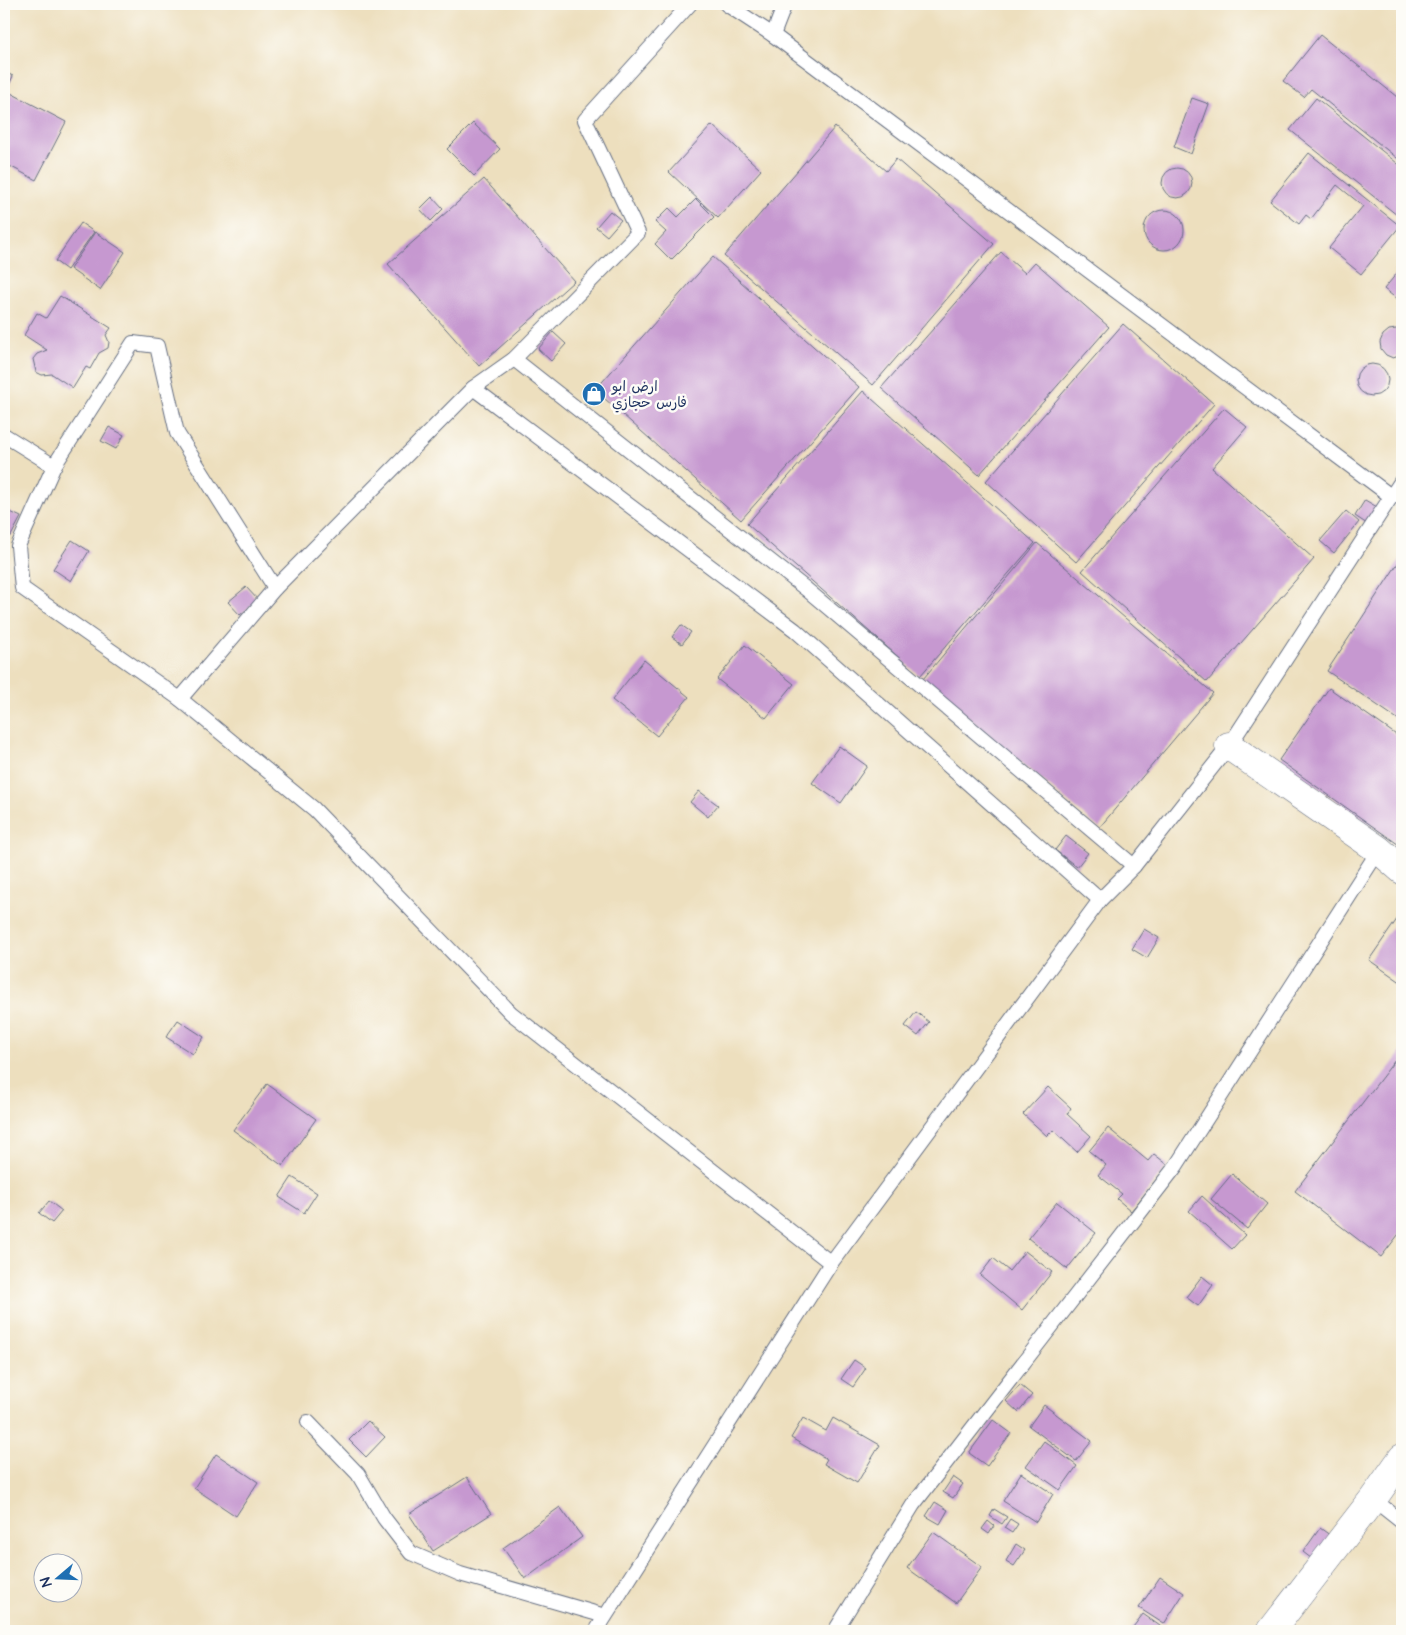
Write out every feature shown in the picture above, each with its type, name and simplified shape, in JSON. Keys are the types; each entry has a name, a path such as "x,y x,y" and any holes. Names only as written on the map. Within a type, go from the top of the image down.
{"street":[{"path":"1229,746 1379,850 1402,870"},
{"path":"1272,1631 1402,1458"}],"lane":[{"path":"180,699 275,588 473,388 514,359 638,233 586,120 690,4"},
{"path":"726,4 773,35 1392,497"},
{"path":"773,35 785,4"},
{"path":"275,588 177,433 156,346 133,343 54,466 18,546 22,588 180,699 314,809 511,1013 831,1263"},
{"path":"514,359 806,589 1134,866"},
{"path":"473,388 795,630 1100,900"},
{"path":"4,435 54,466"},
{"path":"596,1631 831,1263 1100,900 1134,866 1229,746 1402,480"},
{"path":"834,1631 913,1505 1176,1166 1379,850"},
{"path":"308,1422 358,1474 384,1518 411,1553 460,1574 605,1616"},
{"path":"1373,1499 1402,1522"}],"building":[{"path":"1320,35 1402,101 1402,162 1311,89 1304,97 1283,81"},
{"path":"4,72 13,76 4,97"},
{"path":"7,91 66,122 36,180 4,163 4,98"},
{"path":"1192,98 1209,104 1191,154 1174,147"},
{"path":"1316,98 1402,167 1402,219 1290,130"},
{"path":"473,123 500,149 474,176 447,149"},
{"path":"712,125 761,170 718,218 669,172"},
{"path":"835,127 886,171 896,159 994,244 873,385 724,256"},
{"path":"1309,153 1400,226 1361,274 1329,248 1363,206 1337,185 1311,219 1306,215 1299,224 1270,201"},
{"path":"1177,168 1188,172 1192,183 1188,194 1177,198 1166,194 1162,183 1166,172"},
{"path":"484,179 574,281 479,366 388,264"},
{"path":"432,197 443,209 431,221 420,209"},
{"path":"696,199 714,217 671,260 655,244 666,232 655,222 669,208 678,217"},
{"path":"1164,210 1178,216 1184,230 1178,244 1164,250 1150,244 1144,230 1150,216"},
{"path":"610,211 621,220 607,236 596,227"},
{"path":"81,223 94,232 67,270 55,261"},
{"path":"95,232 125,252 100,290 70,269"},
{"path":"1001,252 1025,273 1035,262 1109,327 979,475 881,388"},
{"path":"713,257 859,387 741,520 595,390"},
{"path":"1402,267 1402,303 1384,289"},
{"path":"60,296 111,328 106,335 109,342 108,348 99,353 90,369 86,367 73,388 52,374 42,375 36,372 33,359 37,354 47,350 24,335 37,313 46,318"},
{"path":"1123,324 1214,404 1076,562 986,481"},
{"path":"1396,329 1402,331 1402,355 1393,358 1386,355 1381,349 1380,342 1383,335 1389,330"},
{"path":"553,332 566,344 551,361 538,349"},
{"path":"1372,364 1378,365 1383,369 1387,374 1387,386 1383,391 1378,395 1372,396 1366,395 1361,391 1357,386 1356,380 1357,374 1361,369 1366,365"},
{"path":"863,391 1035,543 920,676 747,524"},
{"path":"1224,408 1247,427 1212,468 1314,559 1207,682 1082,571"},
{"path":"109,427 124,435 116,449 101,441"},
{"path":"1365,500 1377,507 1367,524 1355,516"},
{"path":"4,509 21,517 11,536 4,533"},
{"path":"1346,511 1359,522 1334,553 1320,541"},
{"path":"72,540 89,551 71,581 53,569"},
{"path":"1037,543 1213,693 1099,828 923,679"},
{"path":"1402,557 1402,722 1327,671"},
{"path":"246,587 258,600 240,615 228,602"},
{"path":"681,625 691,632 682,644 672,637"},
{"path":"745,645 794,684 766,718 717,679"},
{"path":"644,660 689,697 657,736 612,700"},
{"path":"1329,688 1402,739 1402,847 1279,760"},
{"path":"839,746 867,766 841,803 812,783"},
{"path":"699,791 718,805 708,817 690,802"},
{"path":"1066,836 1088,853 1077,867 1055,850"},
{"path":"1402,912 1402,983 1369,960"},
{"path":"1144,929 1159,938 1147,958 1132,949"},
{"path":"916,1012 929,1022 918,1036 905,1026"},
{"path":"178,1020 204,1037 193,1054 166,1037"},
{"path":"1402,1051 1402,1230 1381,1257 1295,1191"},
{"path":"267,1084 316,1119 283,1166 233,1130"},
{"path":"1048,1087 1071,1108 1067,1114 1091,1136 1077,1152 1053,1130 1047,1136 1023,1114"},
{"path":"1108,1128 1148,1161 1154,1154 1168,1165 1131,1211 1117,1199 1122,1194 1098,1175 1106,1165 1089,1151"},
{"path":"1232,1174 1267,1204 1247,1229 1211,1199"},
{"path":"292,1177 317,1193 304,1213 279,1197"},
{"path":"1202,1196 1245,1235 1232,1249 1189,1211"},
{"path":"49,1201 62,1211 52,1223 39,1213"},
{"path":"1057,1202 1096,1233 1067,1269 1028,1238"},
{"path":"1025,1251 1052,1272 1022,1310 980,1275 993,1258 1009,1271"},
{"path":"1202,1276 1213,1285 1198,1306 1186,1297"},
{"path":"854,1360 866,1368 853,1387 841,1379"},
{"path":"1020,1385 1032,1395 1018,1412 1006,1401"},
{"path":"1044,1405 1092,1441 1076,1461 1029,1426"},
{"path":"803,1418 826,1431 833,1418 880,1445 857,1483 824,1464 827,1459 791,1438"},
{"path":"993,1420 1011,1433 987,1466 969,1453"},
{"path":"368,1421 385,1437 366,1457 349,1440"},
{"path":"1044,1441 1077,1466 1060,1490 1026,1466"},
{"path":"216,1454 258,1482 236,1516 194,1488"},
{"path":"1021,1473 1053,1494 1036,1522 1003,1501"},
{"path":"467,1477 491,1514 433,1551 409,1514"},
{"path":"953,1477 963,1484 953,1498 943,1492"},
{"path":"935,1502 948,1510 940,1524 926,1516"},
{"path":"560,1507 582,1537 525,1579 503,1548"},
{"path":"994,1509 1007,1517 1002,1524 990,1516"},
{"path":"1010,1519 1018,1524 1012,1533 1004,1528"},
{"path":"988,1521 994,1526 989,1534 982,1529"},
{"path":"1320,1528 1334,1538 1316,1562 1303,1552"},
{"path":"933,1532 982,1567 956,1603 907,1568"},
{"path":"1016,1544 1025,1550 1014,1566 1006,1561"},
{"path":"1160,1577 1184,1593 1164,1624 1139,1608"},
{"path":"1143,1614 1167,1631 1130,1631"}],"place":[{"name":"ارض ابو فارس حجازي","path":"594,394"}]}
